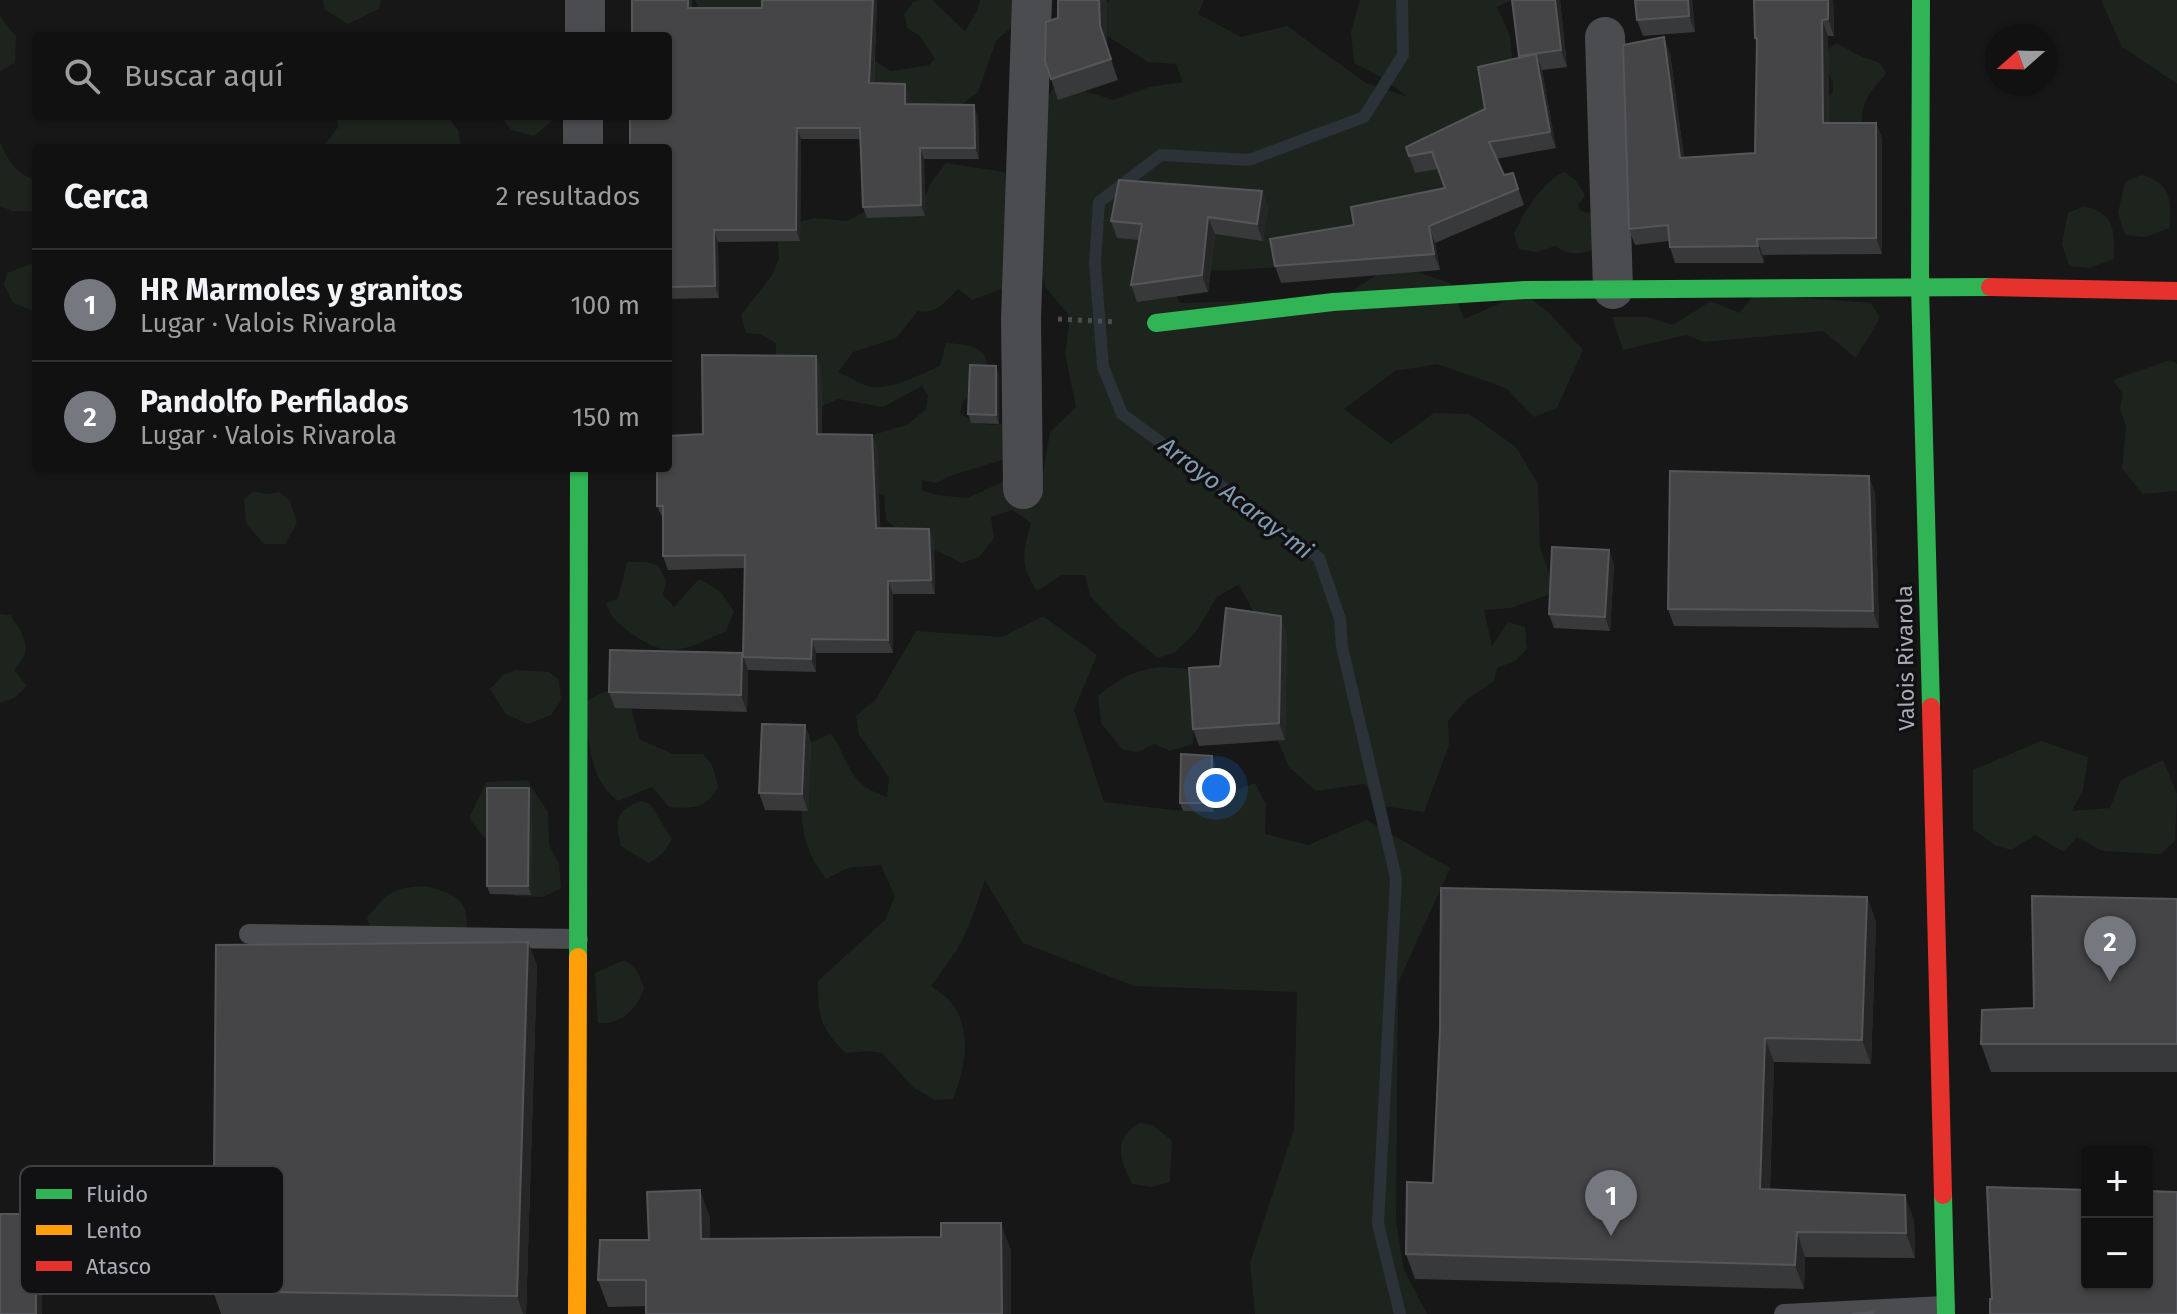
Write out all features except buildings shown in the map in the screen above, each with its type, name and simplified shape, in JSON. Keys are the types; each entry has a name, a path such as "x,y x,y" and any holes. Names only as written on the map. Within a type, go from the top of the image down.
{"street":[{"path":"585,0 585,32"},
{"path":"1023,489 1021,318 1032,0"},
{"name":"Valois Rivarola","path":"1921,0 1920,286 1946,1310"},
{"path":"1605,37 1613,289"},
{"path":"583,120 583,144"},
{"path":"1156,323 1333,302 1525,290 1920,286 2177,291"},
{"path":"577,1314 579,472"}],"lane":[{"path":"249,934 578,939"},
{"path":"1784,1314 1946,1310"}],"path":[{"path":"1048,319 1123,322"}],"shaded area":[{"path":"323,0 381,0 379,9 348,24 324,9"},
{"path":"695,0 763,0 759,10 702,13"},
{"path":"918,0 932,0 965,31 980,0 1030,0 1017,22 996,41 978,92 964,103 932,115 898,109 849,59 862,53 891,71 929,65 935,59 920,36 907,28 904,14"},
{"path":"1110,0 1204,0 1198,14 1241,37 1287,26 1366,83 1408,97 1354,63 1351,32 1360,0 1512,0 1497,7 1510,36 1514,75 1449,171 1437,216 1307,265 1224,271 1159,266 1180,303 1342,298 1393,264 1450,283 1464,319 1524,293 1550,314 1583,350 1557,408 1534,417 1506,388 1437,364 1395,371 1344,409 1391,444 1434,413 1469,414 1516,447 1538,484 1540,548 1556,592 1511,608 1484,610 1492,646 1508,622 1525,627 1527,649 1515,661 1497,668 1494,681 1467,699 1448,721 1449,745 1424,812 1383,806 1364,784 1316,791 1289,767 1270,722 1253,611 1239,584 1216,598 1196,632 1175,652 1158,658 1119,626 1090,596 1085,575 1061,575 1037,591 1027,573 1024,558 1031,523 1012,510 991,517 994,538 979,557 962,563 915,545 886,520 884,495 875,494 810,438 825,433 841,444 907,425 926,409 928,395 922,386 883,407 838,399 798,418 725,362 734,355 776,358 776,343 760,334 746,333 741,315 771,277 779,259 777,232 794,223 815,218 847,221 867,210 918,211 931,183 946,163 1004,172 1009,187 1012,285 972,300 958,289 935,309 918,311 896,338 853,352 838,372 869,386 889,386 940,366 946,343 977,349 986,359 983,389 963,401 960,413 984,424 1011,421 1015,456 949,476 937,483 922,480 922,490 936,495 968,498 1006,480 1041,485 1050,432 1076,407 1065,354 1070,317 1046,288 1038,261 1036,112 1054,88 1067,85 1113,100 1150,87 1183,82 1176,64 1148,62 1104,34 1104,6"},
{"path":"2101,0 2177,0 2177,84 2122,47"},
{"path":"0,16 16,37 15,63 0,71"},
{"path":"1836,43 1879,63 1886,74 1865,102 1862,123 1848,132 1830,130 1823,99 1833,92 1833,82 1820,56"},
{"path":"337,120 450,120 458,130 460,144 326,144 338,127"},
{"path":"503,120 552,120 534,136 511,130"},
{"path":"0,142 14,166 32,179 32,211 12,211 0,206"},
{"path":"1565,172 1585,195 1578,206 1581,211 1590,213 1602,201 1593,250 1573,253 1555,246 1537,252 1519,249 1514,234 1523,217 1549,182"},
{"path":"2141,175 2164,188 2170,209 2170,228 2145,237 2125,235 2118,213 2125,182"},
{"path":"2084,206 2108,219 2114,240 2114,259 2089,268 2069,266 2062,244 2068,213"},
{"path":"32,263 32,310 13,303 4,284 7,273"},
{"path":"1755,294 1871,303 1880,318 1856,358 1823,331 1704,342 1686,335 1623,350 1612,317 1647,317 1673,325 1711,301 1739,313"},
{"path":"2170,360 2177,364 2177,491 2143,494 2122,469 2126,427 2120,408 2123,394 2113,380"},
{"path":"254,491 266,494 279,492 290,501 297,523 285,544 264,544 246,523 244,499"},
{"path":"627,562 658,565 666,581 663,595 674,607 699,579 720,591 734,611 726,631 676,650 655,646 628,631 609,612 606,603 618,599"},
{"path":"0,614 11,615 23,637 26,649 14,670 27,686 14,698 0,703"},
{"path":"1043,616 1097,655 1074,710 1104,802 1183,811 1255,783 1266,804 1265,834 1308,845 1367,820 1450,868 1398,983 1396,1221 1404,1270 1427,1314 1255,1314 1250,1263 1294,1129 1297,992 1134,986 1023,943 985,880 957,950 931,986 951,1002 962,1025 965,1050 953,1099 935,1100 914,1088 882,1053 846,1053 826,1029 818,1003 818,981 885,920 895,897 881,865 848,868 826,879 815,863 803,830 802,814 810,743 831,733 857,779 874,792 887,797 889,777 859,735 856,716 876,699 916,631 1002,637"},
{"path":"1162,667 1206,670 1195,710 1193,744 1170,751 1154,744 1138,752 1122,749 1101,723 1098,696 1127,676"},
{"path":"515,670 549,672 559,680 561,700 551,715 528,724 506,714 490,689 503,675"},
{"path":"606,691 621,691 631,707 639,739 673,754 703,754 712,765 718,786 709,799 698,806 669,807 652,787 618,801 608,792 600,781 591,756 585,702"},
{"path":"2041,741 2088,757 2083,790 2072,811 2110,808 2121,780 2163,760 2177,794 2175,841 2161,854 2102,851 2077,837 2064,852 2035,835 2011,850 1995,845 1973,829 1973,770"},
{"path":"527,780 548,812 549,845 559,864 561,888 543,897 515,896 502,877 492,841 483,837 469,818 486,782"},
{"path":"641,801 650,804 672,839 663,853 649,863 621,846 618,830 621,813"},
{"path":"426,886 446,892 459,901 466,914 466,934 374,945 367,918 381,902 398,890"},
{"path":"624,960 636,969 644,987 642,995 628,1014 614,1021 598,1023 595,973"},
{"path":"1139,1123 1153,1125 1172,1141 1170,1182 1151,1187 1132,1184 1121,1151 1125,1136"}],"waterway":[{"name":"Arroyo Acaray-mi","path":"1400,1314 1378,1224 1396,878 1342,647 1340,619 1319,558 1122,414 1103,367 1095,263 1099,202 1161,155 1249,160 1364,117 1403,55 1402,0"}],"traffic: fast":[{"path":"1921,0 1920,286 1931,707"},
{"path":"1156,323 1333,302 1525,290 1990,287"},
{"path":"578,957 579,472"},
{"path":"1943,1195 1946,1314"}],"traffic: slow":[{"path":"577,1314 578,957"}],"traffic: jam":[{"path":"1990,287 2177,291"},
{"path":"1931,707 1943,1195"}],"place":[{"name":"Pandolfo Perfilados","path":"2110,982"},
{"name":"HR Marmoles y granitos","path":"1611,1236"}]}
